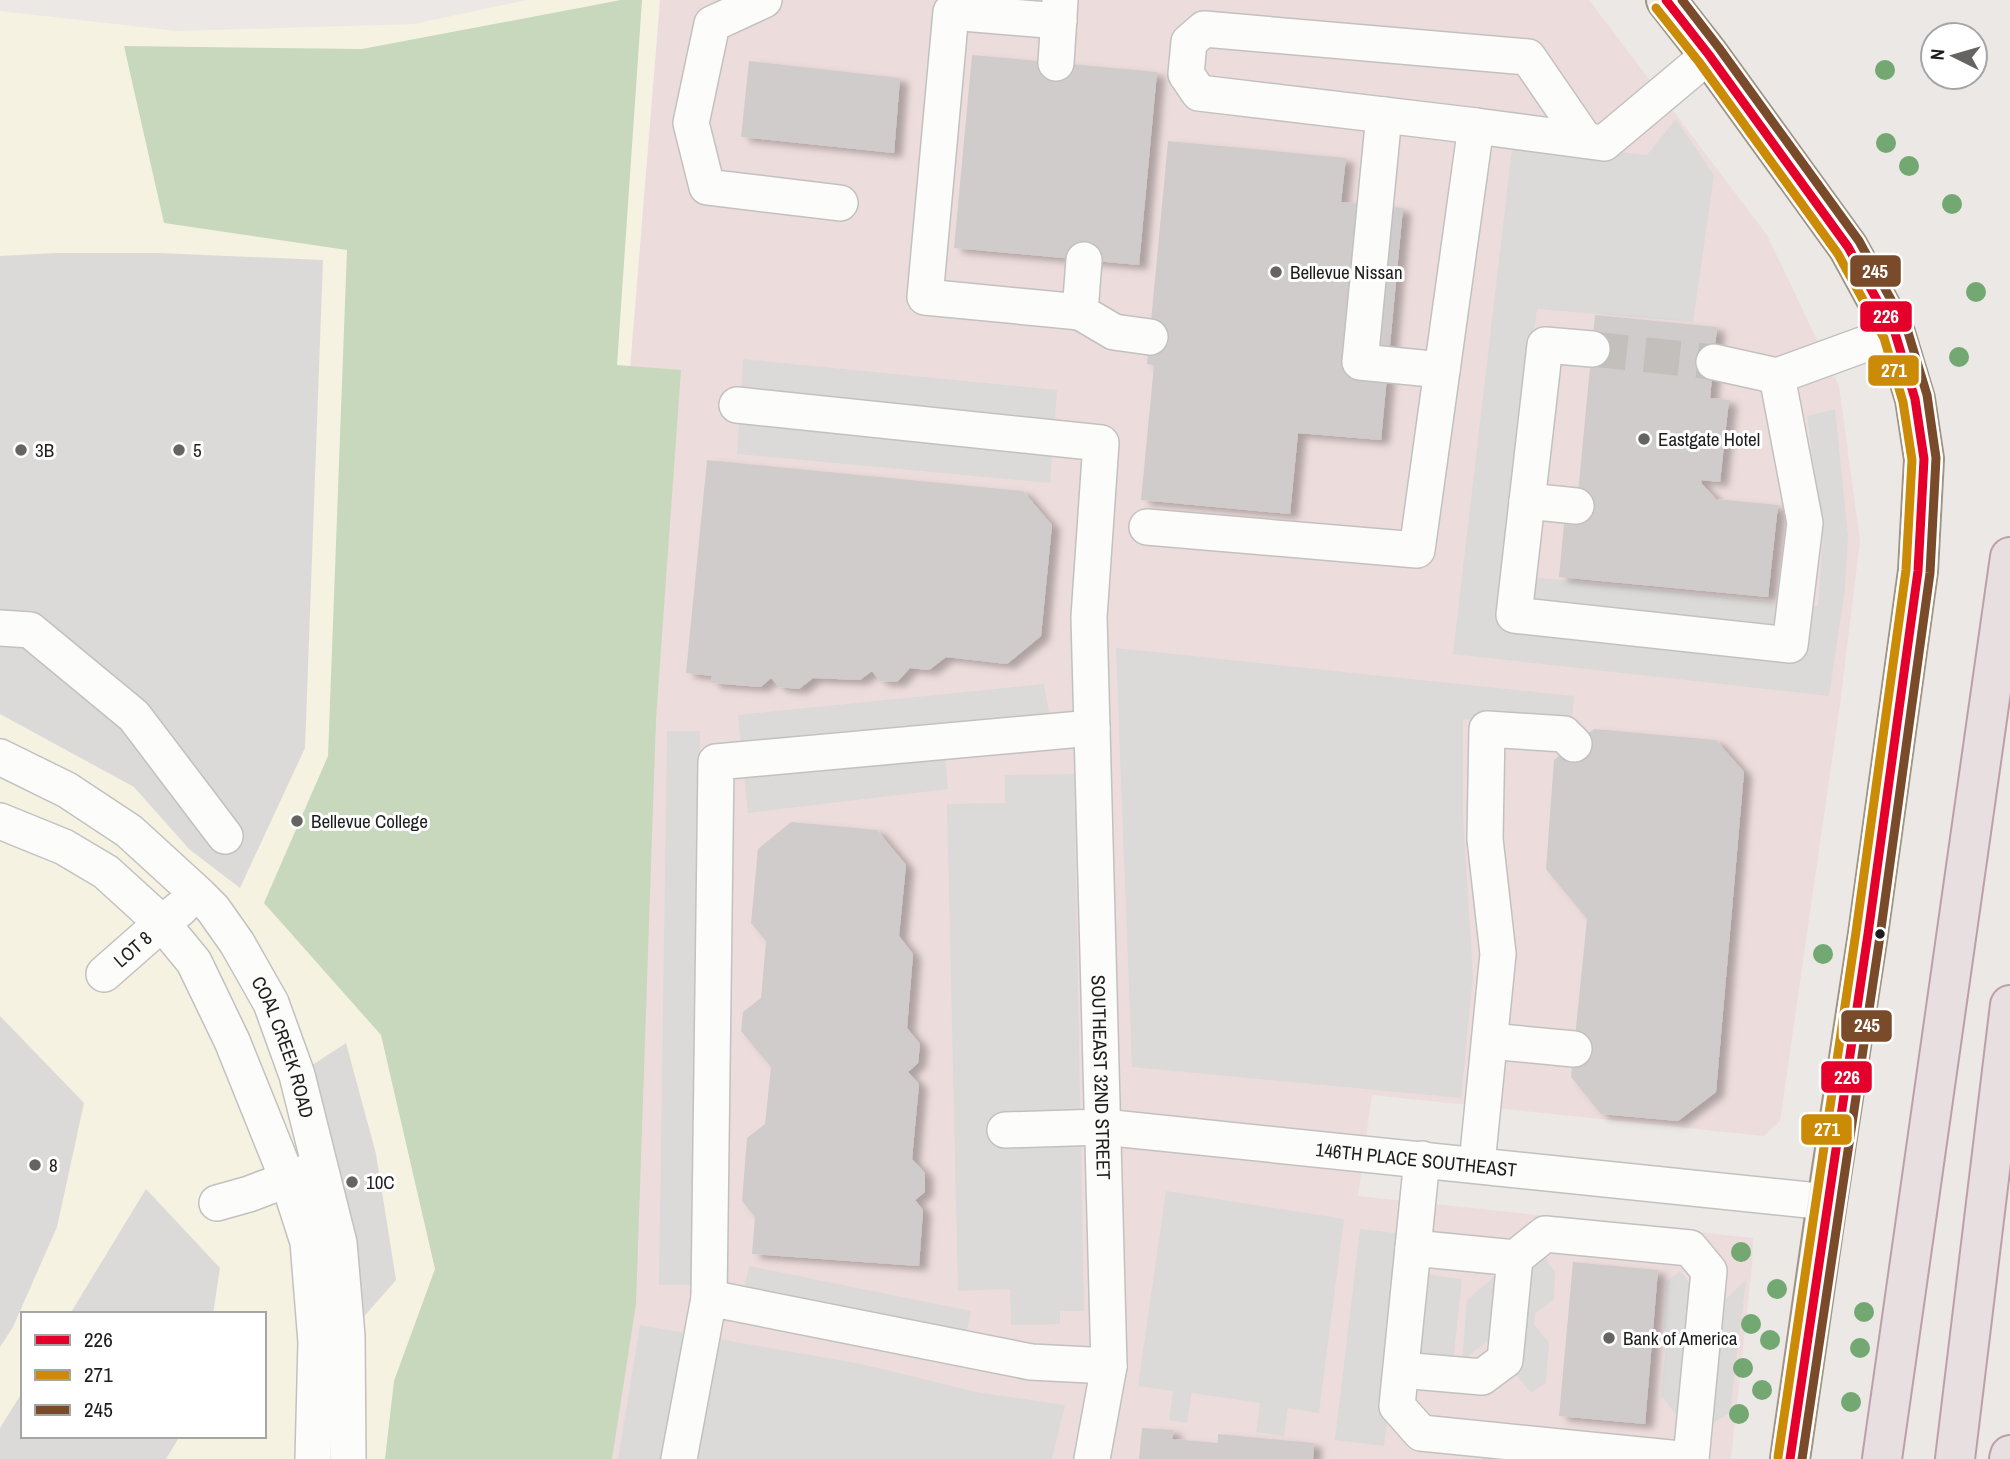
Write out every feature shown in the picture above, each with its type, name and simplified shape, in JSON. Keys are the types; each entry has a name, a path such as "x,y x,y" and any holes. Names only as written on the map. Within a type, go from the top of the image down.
{"highway":[{"path":"1882,1459 2010,557"},
{"path":"1955,1459 2010,1005"}],"main road":[{"path":"1666,0 1848,247 1895,333 1915,399 1924,459 1918,571 1790,1459"}],"street":[{"path":"764,0 712,23 691,123 707,187 840,202"},
{"path":"1056,63 1059,11 951,12 925,297 1080,312 1114,332 1150,337"},
{"path":"1585,140 1528,57 1204,29 1189,42 1186,74 1199,93 1604,143 1709,55"},
{"path":"1384,115 1360,362 1442,370"},
{"path":"1147,527 1417,551 1476,126"},
{"path":"1080,312 1084,260"},
{"path":"1714,362 1777,376 1895,333"},
{"path":"1592,349 1545,345 1514,615 1790,645 1805,523 1777,376"},
{"name":"SOUTHEAST 32ND STREET","path":"737,405 1101,443 1088,617 1109,1366 1092,1459"},
{"path":"1527,501 1576,506"},
{"path":"0,628 30,630 134,716 225,836"},
{"path":"679,1459 709,1298 716,762 1092,728"},
{"path":"1477,1164 1498,954 1485,839 1487,729 1564,734 1574,744"},
{"name":"COAL CREEK ROAD","path":"0,757 67,790 129,831 200,895 237,943 271,1003 297,1075 339,1243 347,1336 348,1459"},
{"path":"0,821 64,846 106,872 162,923 194,962 227,1029 288,1180 308,1242 316,1342 313,1459"},
{"name":"LOT 8","path":"104,974 162,923 200,895"},
{"path":"1490,1041 1574,1049"},
{"name":"146TH PLACE SOUTHEAST","path":"1005,1130 1103,1127 1827,1202"},
{"path":"1422,1159 1396,1406 1421,1433 1680,1459"},
{"path":"217,1203 320,1167"},
{"path":"1413,1248 1515,1258 1545,1234 1690,1248 1709,1271 1691,1459"},
{"path":"1401,1370 1482,1377 1505,1360 1515,1258"},
{"path":"709,1298 1031,1362 1109,1366"}],"shaded area":[{"name":"Bellevue College","path":"527,0 660,0 541,1459 0,1459 0,11 177,31 414,24"},
{"path":"660,0 1589,0 1767,235 1839,386 1860,541 1840,704 1780,1121 1764,1136 1372,1095 1358,1196 1753,1238 1731,1459 541,1459"},
{"path":"1676,119 1714,175 1693,322 1537,309 1501,574 1818,606 1823,536 1807,416 1835,409 1848,536 1845,589 1829,696 1453,654 1513,140 1647,155"},
{"name":"5","path":"158,253 323,260 305,748 240,888 189,849 134,787 0,714 0,256"},
{"path":"743,359 1057,390 1050,483 737,454"},
{"path":"1116,648 1574,696 1571,727 1463,719 1463,815 1473,976 1461,1098 1132,1067"},
{"path":"1044,684 1050,718 943,730 948,789 748,813 738,715"},
{"path":"667,731 700,731 691,1285 659,1285"},
{"path":"1074,774 1084,1311 1060,1311 1060,1324 1011,1325 1010,1289 958,1291 947,804 1005,803 1005,775"},
{"name":"8","path":"0,1016 84,1103 57,1227 13,1327 0,1347"},
{"name":"10C","path":"346,1043 376,1154 396,1280 347,1336 297,1075"},
{"path":"146,1189 220,1268 213,1312 71,1312"},
{"path":"1166,1191 1344,1219 1319,1413 1288,1408 1284,1436 1256,1432 1260,1403 1192,1393 1187,1423 1169,1420 1173,1391 1138,1386"},
{"path":"1360,1229 1411,1235 1407,1272 1462,1279 1453,1362 1395,1355 1384,1446 1335,1440"},
{"path":"1534,1242 1555,1272 1554,1299 1535,1314 1534,1325 1549,1342 1546,1383 1531,1393 1489,1340 1462,1361 1467,1300"},
{"path":"749,1266 971,1311 966,1334 744,1290"},
{"path":"1680,1271 1712,1313 1746,1280 1730,1413 1693,1434 1661,1396 1667,1333 1664,1328 1666,1282"},
{"path":"640,1325 861,1364 976,1392 1065,1405 1052,1459 618,1459"},
{"path":"21,1394 21,1438 179,1438 166,1459 0,1459 0,1428"}],"green space":[{"path":"621,0 642,0 617,365 681,370 656,719 636,1304 612,1459 385,1459 394,1381 435,1269 381,1035 264,903 328,756 347,250 164,223 124,46 362,49"}],"building":[{"path":"972,55 1157,72 1139,265 954,248"},
{"path":"749,61 900,78 894,153 741,137"},
{"name":"Bellevue Nissan","path":"1168,141 1346,158 1341,202 1403,208 1381,440 1298,433 1290,514 1141,500 1154,365 1147,364"},
{"name":"Eastgate Hotel","path":"1595,315 1717,327 1710,398 1729,400 1720,482 1701,480 1716,499 1778,505 1768,597 1559,577 1564,524 1575,525"},
{"path":"707,460 1023,491 1052,525 1041,636 1007,664 946,657 929,670 910,668 897,682 880,681 872,671 860,680 813,678 799,689 779,687 771,678 761,687 711,683 712,676 686,673"},
{"path":"1594,729 1716,740 1744,772 1716,1092 1678,1121 1601,1114 1571,1077 1587,919 1546,869 1554,760"},
{"path":"791,822 877,830 906,865 899,936 913,954 907,1028 920,1044 918,1063 908,1072 919,1084 912,1159 925,1173 925,1192 915,1200 923,1210 919,1266 752,1254 755,1217 742,1201 747,1138 765,1124 771,1067 741,1031 743,1012 761,998 766,941 751,923 758,849"},
{"name":"Bank of America","path":"1573,1262 1658,1270 1645,1424 1559,1416"},
{"path":"1142,1428 1174,1430 1172,1439 1218,1443 1218,1434 1314,1443 1313,1459 1139,1459"}],"tunnel":[{"path":"1592,349 1714,362"}],"transit line":[{"name":"226","path":"1666,0 1848,247 1895,333 1915,399 1924,459 1918,571 1868,934 1790,1459"},
{"name":"245","path":"1682,0 1859,241 1907,329 1927,395 1936,458 1930,573 1880,936 1802,1459"},
{"name":"271","path":"1656,8 1699,62 1838,254 1884,338 1903,402 1912,460 1906,570 1856,932 1778,1457"}],"place":[{"name":"Bellevue Nissan","path":"1276,272"},
{"name":"Eastgate Hotel","path":"1644,439"},
{"name":"3B","path":"21,450"},
{"name":"5","path":"179,450"},
{"name":"Bellevue College","path":"297,821"},
{"name":"8","path":"35,1165"},
{"name":"10C","path":"352,1182"},
{"name":"Bank of America","path":"1609,1338"}]}
